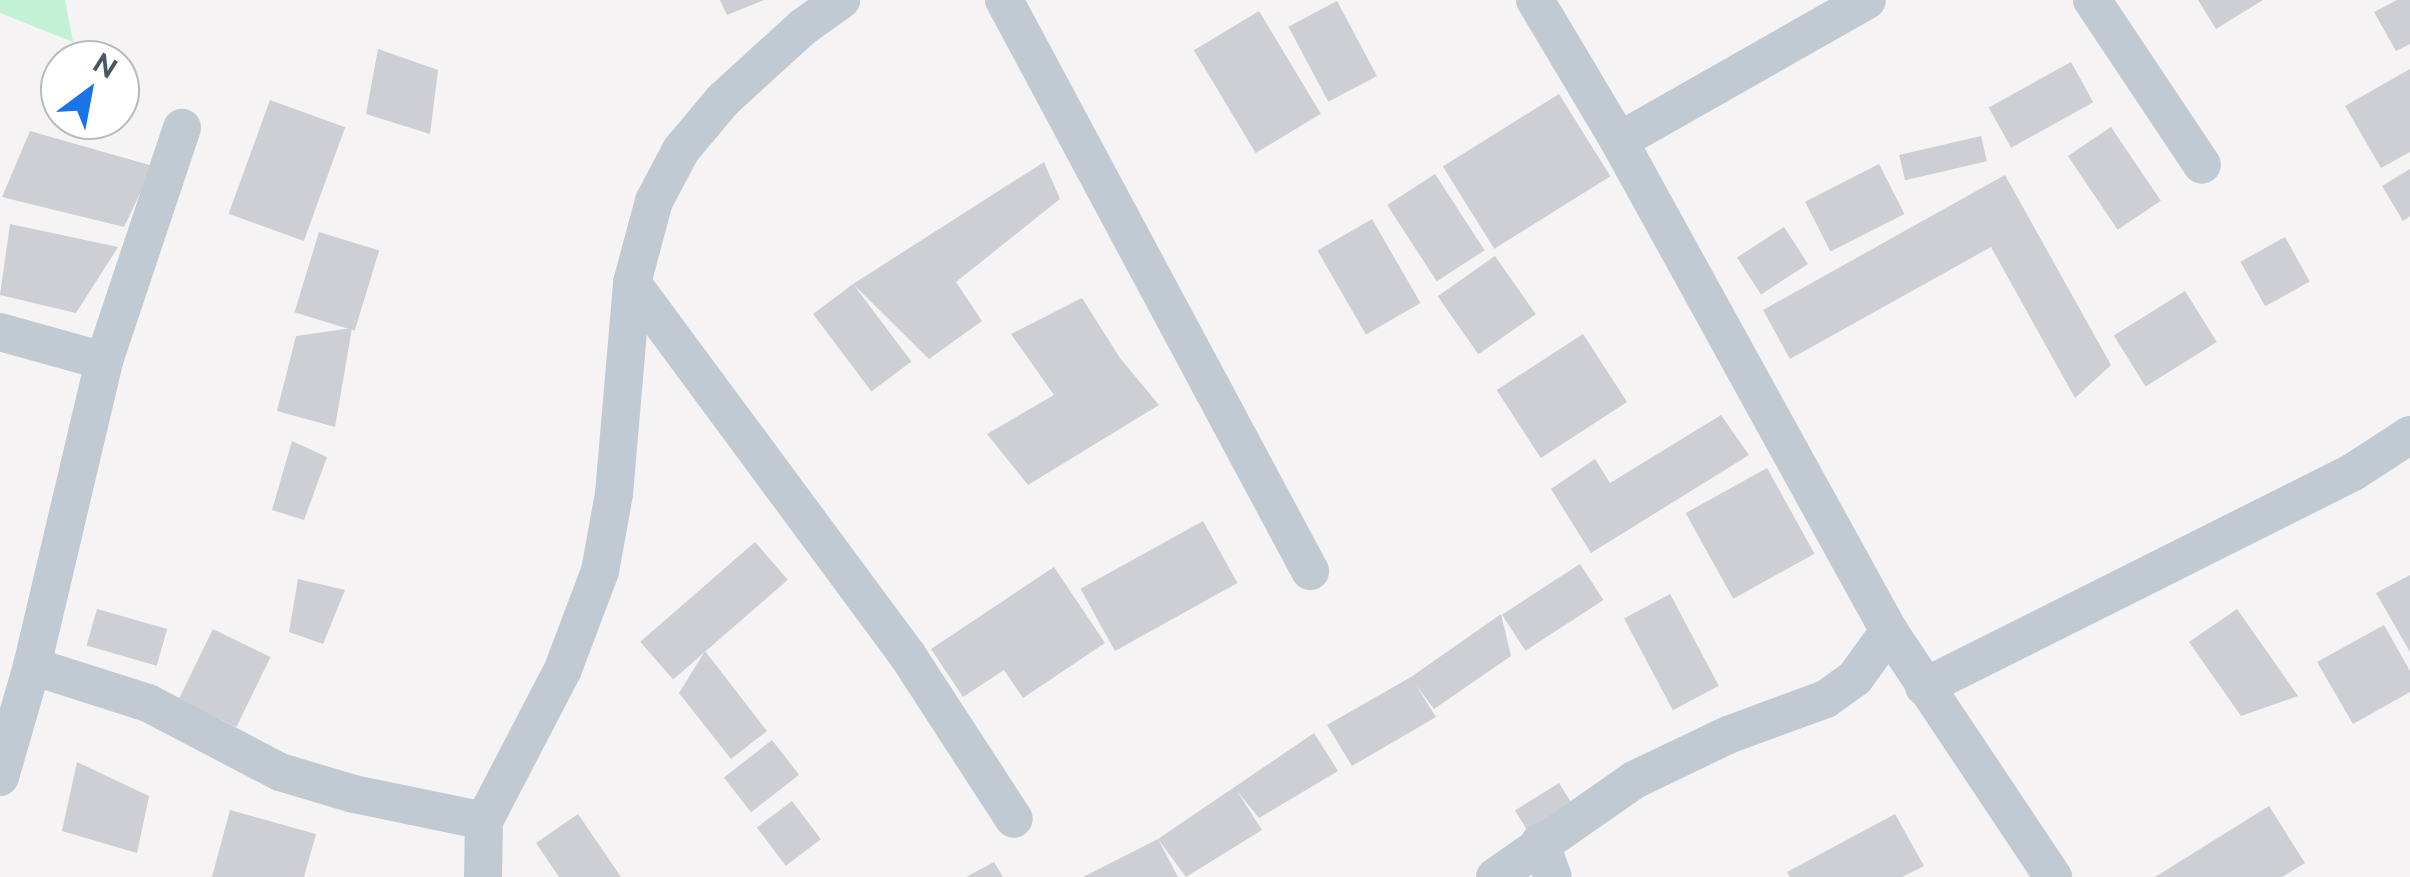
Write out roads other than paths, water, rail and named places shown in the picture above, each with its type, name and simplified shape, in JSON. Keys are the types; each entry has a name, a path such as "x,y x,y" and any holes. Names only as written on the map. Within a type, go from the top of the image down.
{"street":[{"path":"483,877 484,821 564,670 600,572 614,494 632,283 654,201 681,150 724,100 804,26 840,0"},
{"path":"1004,0 1310,572"},
{"path":"1535,0 1619,141 1889,631 2053,877"},
{"path":"1619,141 1868,0"},
{"path":"2092,0 2202,165"},
{"path":"0,777 32,666 104,361 182,128"},
{"path":"632,283 908,656 1014,819"},
{"path":"0,332 104,361"},
{"path":"1924,688 2352,472 2410,434"},
{"path":"1495,877 1547,860 1634,780 1728,735 1826,699 1856,678 1889,631"},
{"path":"32,666 148,703 280,772 354,794 484,821"}]}
